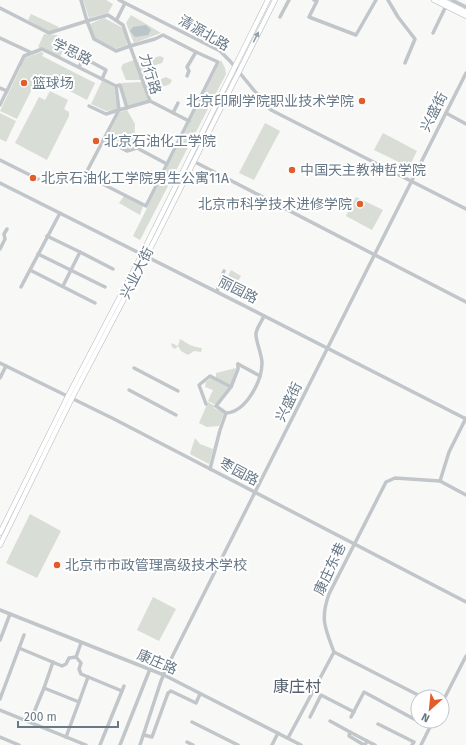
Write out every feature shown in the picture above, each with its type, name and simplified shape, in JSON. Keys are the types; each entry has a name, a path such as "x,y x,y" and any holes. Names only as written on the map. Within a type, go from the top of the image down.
{"main road":[{"name":"兴业大街","path":"143,256 268,0"},
{"name":"兴业大街","path":"0,533 275,0"},
{"path":"434,0 466,16"},
{"path":"442,0 466,12"},
{"name":"兴业大街","path":"0,545 70,397"}],"street":[{"path":"81,0 94,39 116,51 156,39 163,35 218,62 146,206 85,175 119,110 116,86 120,85 127,108"},
{"name":"清源北路","path":"119,0 214,47 235,67 271,110 466,209"},
{"path":"280,17 289,0"},
{"path":"314,0 317,1 309,17 356,35 376,0"},
{"path":"388,0 398,17 415,40 405,63"},
{"path":"452,0 466,7"},
{"path":"0,8 49,33 108,15 117,20 125,3"},
{"path":"433,33 446,6"},
{"name":"力行路","path":"89,106 106,114 150,101 124,25 117,20"},
{"path":"0,38 32,53"},
{"name":"学思路","path":"0,105 24,56 42,49 116,86"},
{"path":"187,76 189,71 187,67 196,52"},
{"path":"79,67 84,58 106,70 102,79"},
{"name":"兴盛街","path":"140,745 164,675 466,73"},
{"path":"0,88 7,91"},
{"path":"150,101 189,120"},
{"path":"173,112 178,103"},
{"path":"446,113 466,124"},
{"path":"104,140 127,151 137,148 167,164"},
{"path":"0,160 38,179"},
{"path":"193,161 466,302"},
{"name":"丽园路","path":"0,183 143,256 217,291 466,419"},
{"path":"21,287 60,213"},
{"path":"0,249 5,239 4,234 7,229"},
{"path":"47,236 113,269"},
{"path":"63,286 80,252"},
{"path":"38,254 105,287"},
{"path":"30,270 95,303"},
{"path":"217,291 224,271"},
{"path":"260,376 238,364 238,369 231,387 216,406 226,412 231,412 238,409 248,400 256,388 260,376 262,364 256,333 264,316"},
{"name":"枣园路","path":"0,363 70,397 466,602"},
{"path":"0,378 6,366"},
{"path":"134,368 178,391"},
{"path":"206,404 199,385 210,376 231,387"},
{"path":"129,390 176,415"},
{"path":"210,469 226,412"},
{"path":"466,419 449,452 440,481 466,495"},
{"name":"康庄东巷","path":"334,652 326,628 324,606 386,482 395,478 440,481"},
{"name":"康庄路","path":"0,610 164,675 301,745"},
{"path":"0,640 10,614"},
{"path":"0,699 24,635"},
{"path":"76,657 81,643"},
{"path":"19,648 62,666 66,664 69,658 76,657"},
{"path":"288,738 334,652 410,691"},
{"path":"449,689 466,656"},
{"path":"76,657 81,663 79,669 81,674 122,691"},
{"path":"30,722 53,662"},
{"path":"120,745 150,669"},
{"path":"66,737 88,677"},
{"path":"100,745 124,686"},
{"path":"44,688 80,702"},
{"path":"144,735 152,737 168,693 171,691 196,703 200,694"},
{"path":"351,717 364,692 410,716"},
{"path":"310,717 321,695 354,712"},
{"path":"0,710 86,745"},
{"path":"330,721 350,732 365,744"},
{"path":"192,722 238,745"},
{"path":"378,724 414,742 412,745"},
{"path":"421,745 429,729"},
{"path":"350,732 349,736 353,739 365,744 375,745"},
{"path":"272,745 278,733"},
{"path":"0,737 19,745"},
{"path":"350,745 353,739"},
{"path":"187,742 193,745"}],"shaded area":[{"path":"83,0 106,0 113,4 108,13 89,18"},
{"path":"31,14 59,27 49,32 28,20"},
{"path":"131,15 161,33 134,43 126,23"},
{"path":"104,18 125,29 127,45 115,49 94,38 90,24"},
{"path":"146,25 151,30 148,35 135,37 130,31 133,27"},
{"path":"44,34 57,35 67,40 60,57 38,47"},
{"name":"篮球场","path":"41,52 44,53 42,56 95,83 87,100 39,75 17,119 0,111 25,58"},
{"path":"160,56 164,58 162,63 146,68 148,75 142,77 137,63"},
{"path":"134,60 141,80 126,80 121,68 123,64"},
{"path":"221,60 226,74 140,240 133,236"},
{"path":"166,77 172,80 170,84 148,93 145,86"},
{"path":"102,81 114,87 118,110 106,111 91,104"},
{"path":"142,82 148,100 128,107 121,86 122,83"},
{"path":"50,91 68,100 64,109 69,112 69,116 47,160 15,143 39,97 45,100"},
{"path":"127,110 135,124 134,148 127,150 106,139 120,112"},
{"path":"0,113 16,121 6,142 0,139"},
{"path":"265,123 280,131 254,180 239,173"},
{"path":"383,133 417,151 409,167 374,150"},
{"path":"124,196 143,206 140,215 119,203"},
{"path":"356,197 383,210 372,230 346,216"},
{"path":"231,270 241,276 231,293 225,292 223,287"},
{"path":"180,339 192,346 202,348 201,352 194,351 188,355 181,351 178,346"},
{"path":"171,343 178,346 175,349 172,347"},
{"path":"236,368 231,385 216,378 216,373"},
{"path":"211,378 229,388 216,405 208,401 213,390 205,387 206,382"},
{"path":"208,402 215,406 214,408 224,413 219,426 207,427 199,423"},
{"path":"195,438 200,444 213,449 209,464 190,454"},
{"path":"30,514 61,531 37,578 6,563"},
{"path":"153,597 176,609 159,641 137,630"}],"place":[{"name":"篮球场","path":"24,83"},
{"name":"北京印刷学院职业技术学院","path":"362,101"},
{"name":"北京石油化工学院","path":"96,141"},
{"name":"中国天主教神哲学院","path":"292,170"},
{"name":"北京石油化工学院男生公寓11A","path":"33,178"},
{"name":"北京市科学技术进修学院","path":"360,204"},
{"name":"北京市市政管理高级技术学校","path":"57,565"}],"district":[{"name":"康庄村","path":"297,686"}]}
